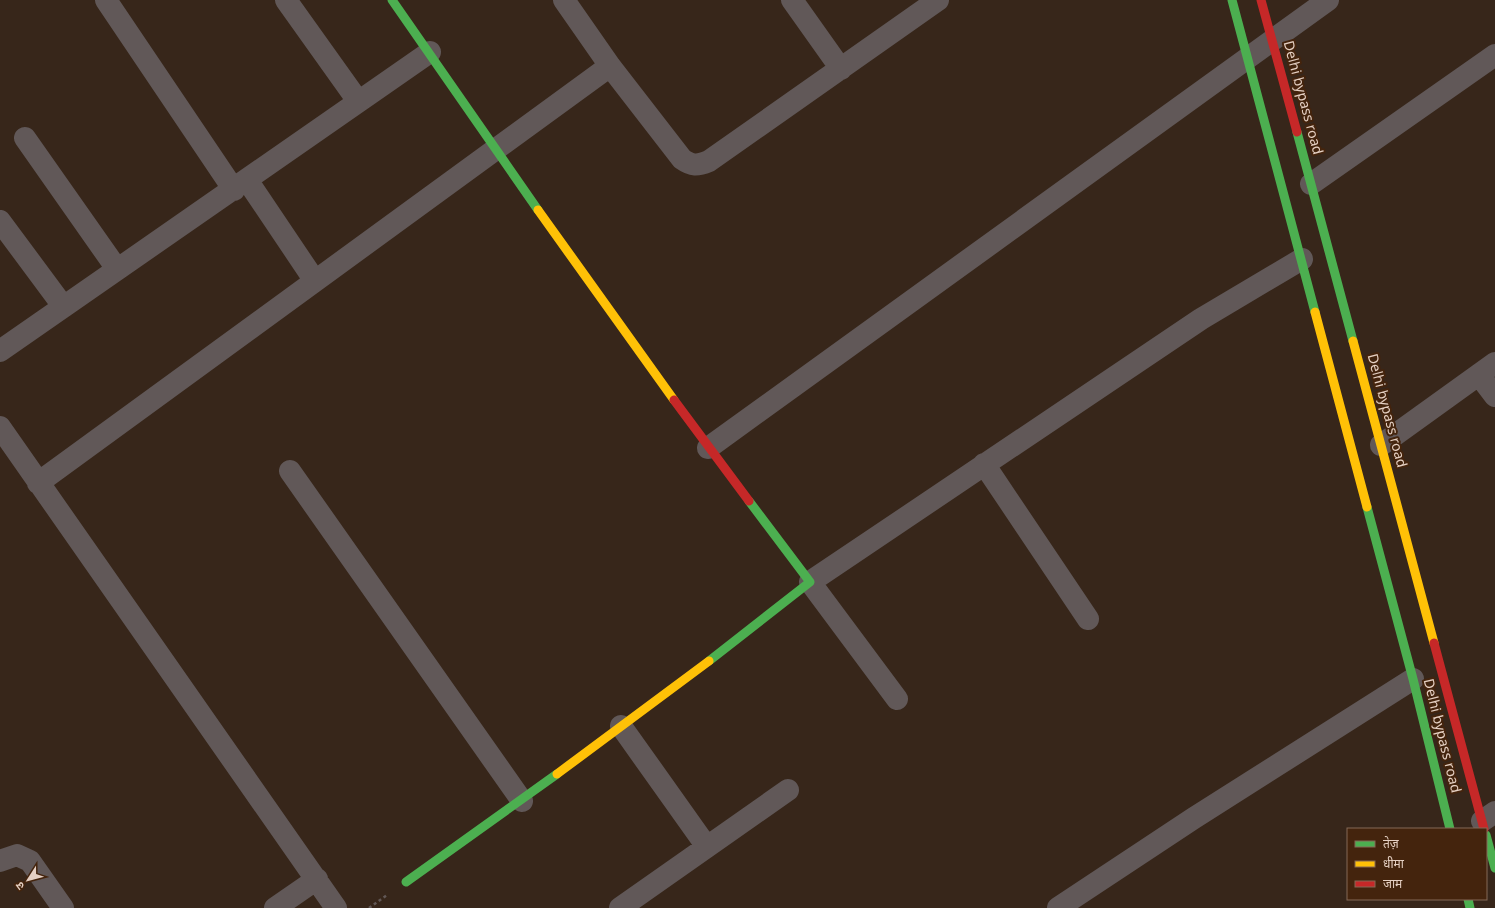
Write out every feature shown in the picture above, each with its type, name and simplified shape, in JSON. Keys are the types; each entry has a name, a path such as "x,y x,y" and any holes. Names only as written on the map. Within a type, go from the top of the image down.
{"main road":[{"path":"392,0 430,52 494,150 708,448 810,582 522,800 406,882"},
{"name":"Delhi bypass road","path":"1232,0 1246,58 1302,260 1413,679 1450,828"},
{"name":"Delhi bypass road","path":"1260,0 1381,445 1487,824 1495,868"}],"street":[{"path":"106,0 241,185 315,281"},
{"path":"286,0 358,101"},
{"path":"564,0 610,66 682,159 690,164 698,166 709,161 938,0"},
{"path":"792,0 841,69"},
{"path":"708,448 1271,39 1328,0"},
{"path":"0,351 63,306 241,185 358,101 430,52"},
{"path":"1310,184 1495,55"},
{"path":"38,482 610,66"},
{"path":"25,138 117,269"},
{"path":"0,221 63,306"},
{"path":"897,700 810,582 1200,318 1302,260"},
{"path":"1381,445 1487,369 1495,396"},
{"path":"0,427 336,908"},
{"path":"984,464 1088,619"},
{"path":"290,471 522,800"},
{"path":"1058,908 1194,818 1413,679"},
{"path":"621,726 707,847"},
{"path":"620,908 788,790"},
{"path":"0,861 18,854 30,861 63,908"},
{"path":"275,908 317,879"}],"traffic: fast":[{"path":"392,0 538,210"},
{"path":"1232,0 1315,312"},
{"path":"1297,132 1353,341"},
{"path":"709,661 810,582 749,501"},
{"path":"1367,507 1413,679 1450,828"},
{"path":"406,882 557,774"},
{"path":"1487,839 1495,868"},
{"path":"1468,900 1470,908"}],"traffic: slow":[{"path":"538,210 674,400"},
{"path":"1315,312 1367,507"},
{"path":"1353,341 1434,643"},
{"path":"557,774 709,661"}],"traffic: jam":[{"path":"1261,0 1297,132"},
{"path":"674,400 749,501"},
{"path":"1434,643 1484,828"}]}
